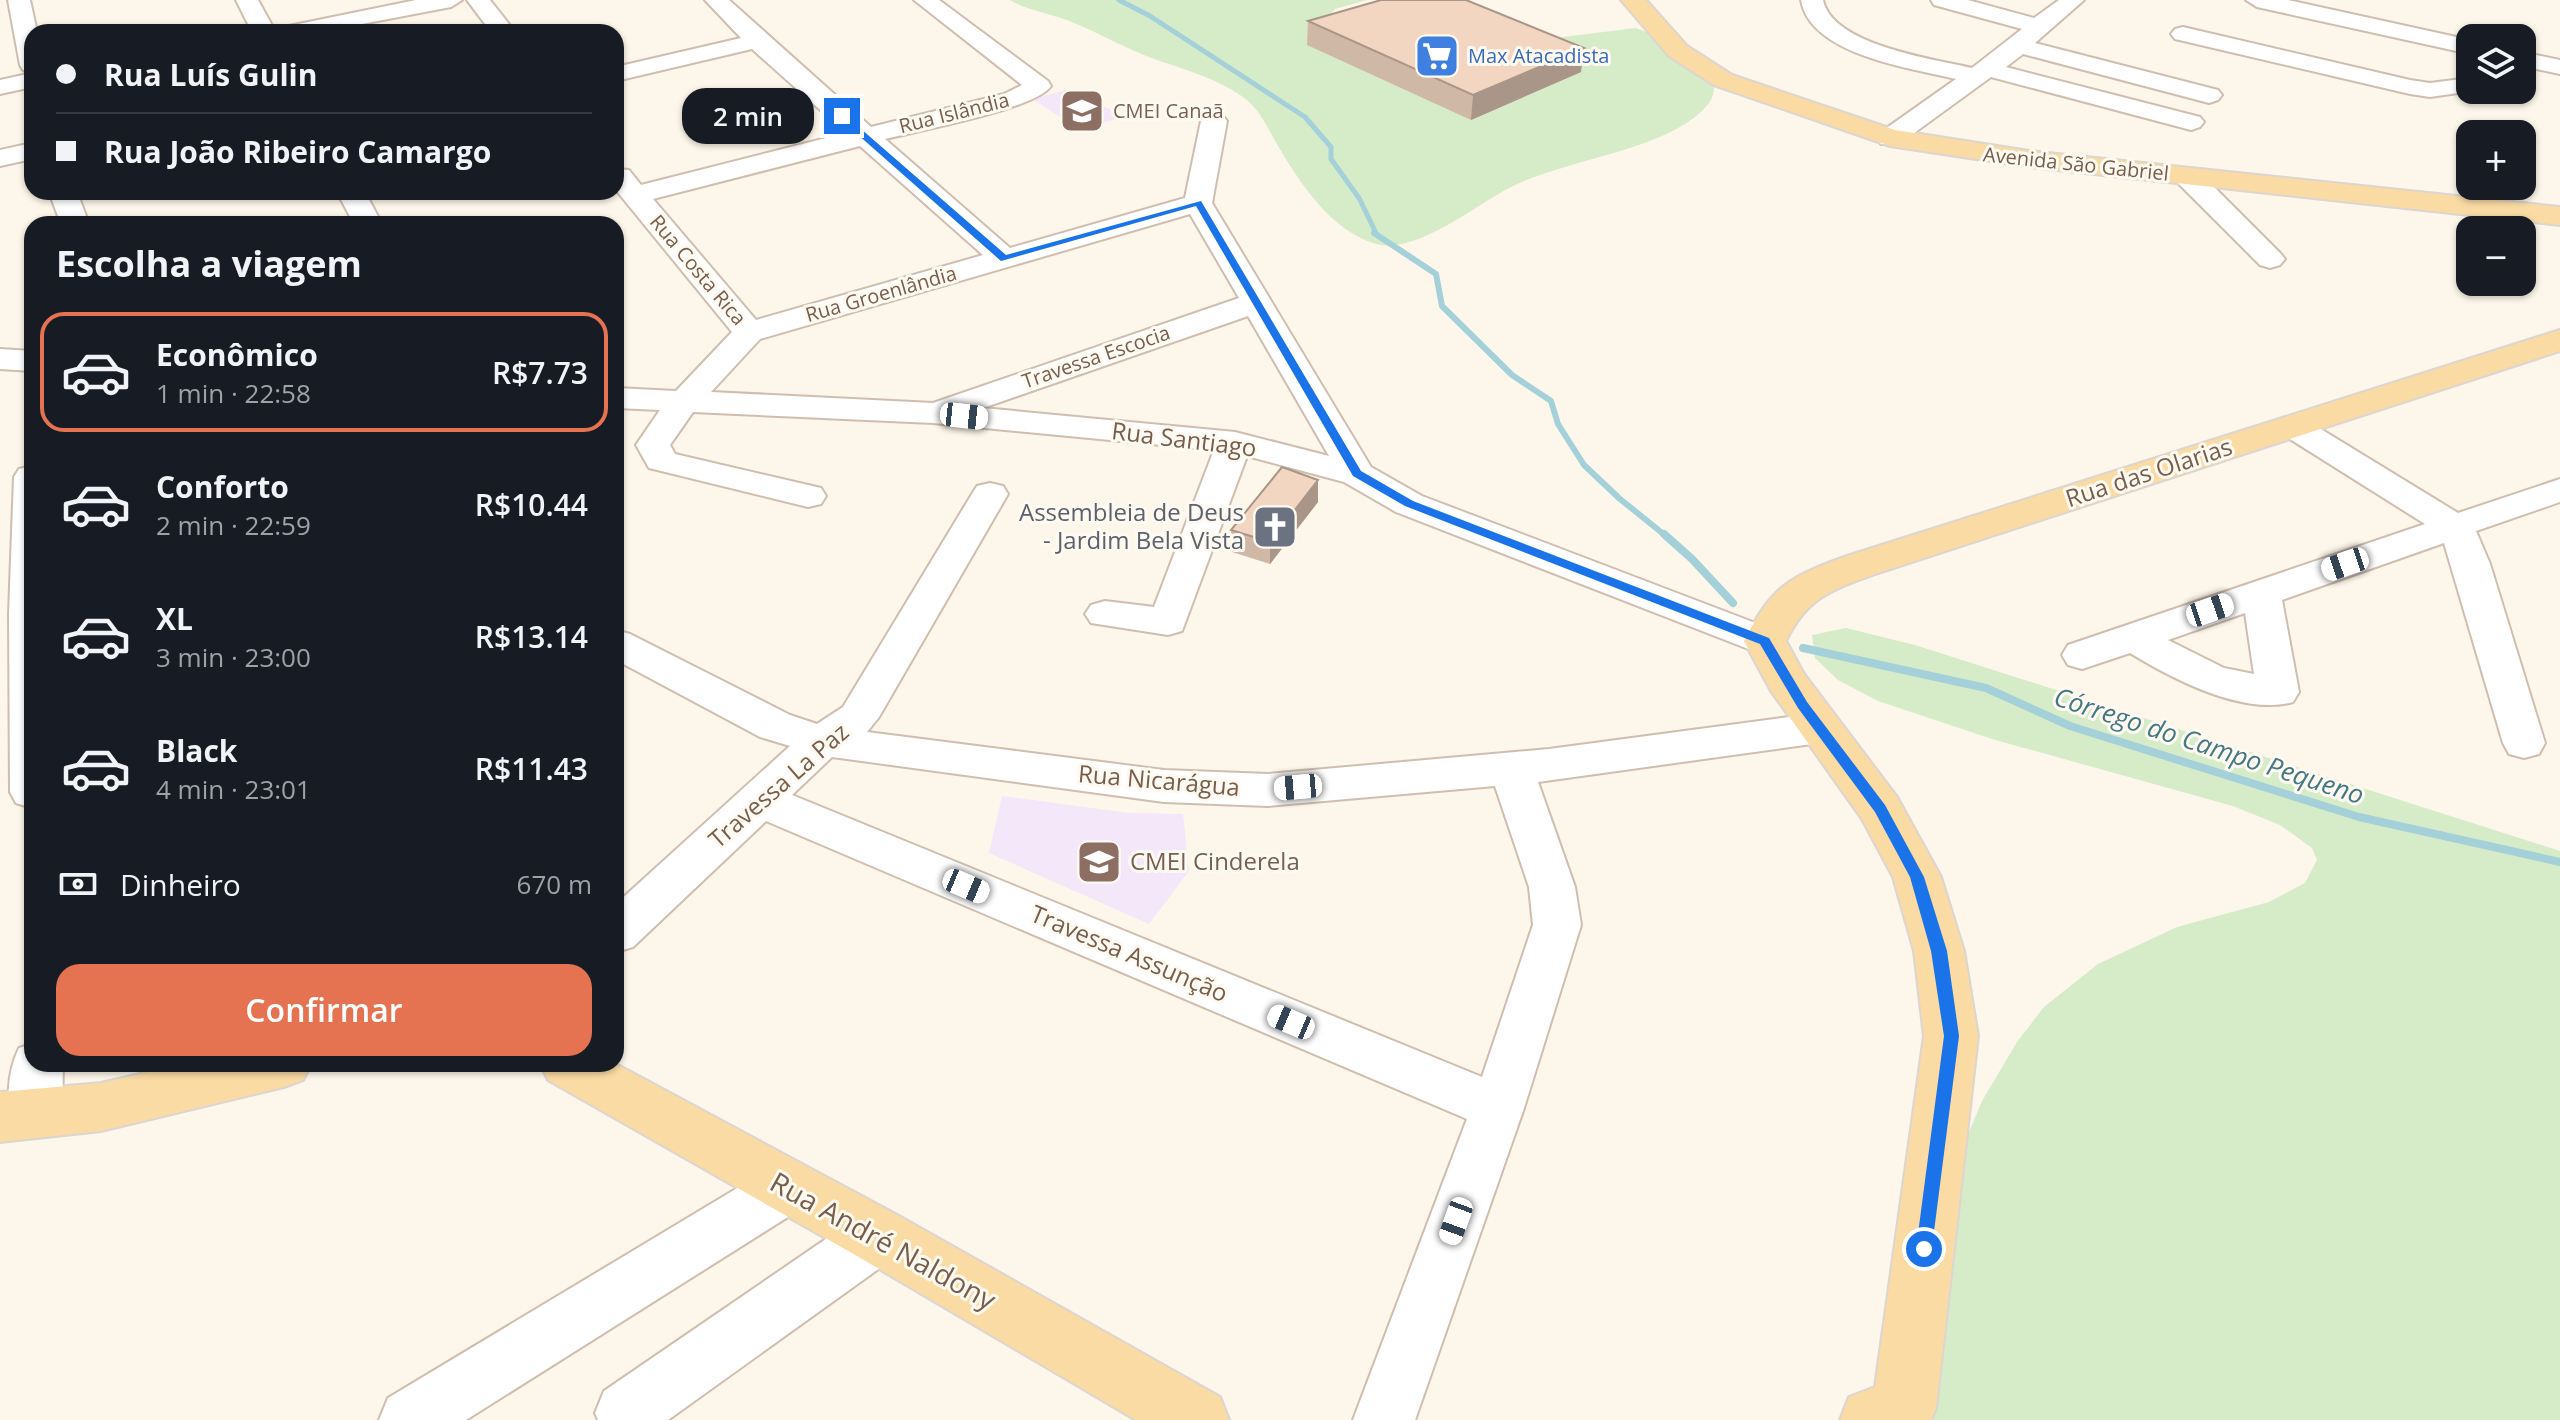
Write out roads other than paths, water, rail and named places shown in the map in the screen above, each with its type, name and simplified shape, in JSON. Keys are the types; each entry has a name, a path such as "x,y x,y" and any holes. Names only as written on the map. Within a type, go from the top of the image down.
{"main road":[{"name":"Avenida São Gabriel","path":"1633,0 1678,51 1723,80 1890,138 1964,151 2560,216"},
{"name":"Rua das Olarias","path":"1765,641 1778,612 1802,586 2560,340"},
{"path":"1765,641 1786,681 1880,809 1917,877 1939,951 1951,1036 1894,1416"},
{"path":"24,1098 101,1107 250,1072"},
{"name":"Rua André Naldony","path":"581,1072 878,1236 1197,1420"}],"street":[{"path":"19,0 24,25"},
{"path":"247,0 260,24"},
{"path":"326,24 451,0"},
{"path":"478,0 497,24"},
{"path":"716,0 757,41 1005,259"},
{"name":"Rua Islândia","path":"625,184 863,135 1013,99 1039,86 925,0"},
{"path":"1812,0 1817,18 1835,34 1872,49 2191,122"},
{"path":"1942,0 2038,26"},
{"path":"1890,138 2019,46 2038,26 2073,0"},
{"path":"2257,0 2456,49"},
{"path":"2183,34 2410,87 2430,90 2456,87"},
{"path":"624,72 757,41"},
{"path":"2019,46 2209,95"},
{"path":"2536,62 2560,67"},
{"path":"0,87 24,82"},
{"path":"1214,121 1198,203 1357,474"},
{"path":"0,158 24,153"},
{"path":"2187,176 2270,259"},
{"name":"Rua Costa Rica","path":"625,184 749,332 685,401 653,445 661,461 808,496"},
{"name":"Rua Groenlândia","path":"749,332 1198,203"},
{"name":"Travessa Escocia","path":"933,413 1258,302"},
{"path":"0,359 24,360"},
{"name":"Rua Santiago","path":"624,398 933,413 1235,442 1357,474 1409,504 1765,641"},
{"path":"2294,427 2456,527 2471,564 2524,743"},
{"path":"1105,614 1168,622 1235,442"},
{"path":"2082,655 2560,490"},
{"name":"Travessa La Paz","path":"624,926 823,741 858,717 990,494"},
{"path":"2133,637 2180,665 2215,681 2278,692 2261,592"},
{"name":"Rua Nicarágua","path":"624,647 775,726 823,741 1179,787 1268,790 1511,767 1819,728"},
{"path":"1384,1420 1498,1108 1557,925 1552,887 1511,767"},
{"name":"Travessa Assunção","path":"760,800 1498,1108"},
{"path":"410,1420 788,1187"},
{"path":"626,1413 878,1236"}],"waterway":[{"name":"Córrego do Campo Pequeno","path":"1119,0 1150,16 1305,117 1331,147 1331,159 1359,198 1377,235"},
{"name":"Córrego do Campo Pequeno","path":"1377,235 1436,274 1442,306 1512,375 1551,401 1558,424 1584,465 1666,536"},
{"name":"Córrego do Campo Pequeno","path":"1664,534 1733,603"},
{"name":"Córrego do Campo Pequeno","path":"1803,648 1986,688 2070,726 2359,817 2560,862"}],"place":[{"name":"Max Atacadista","path":"1437,56"},
{"name":"CMEI Canaã","path":"1082,111"},
{"name":"Assembleia de Deus - Jardim Bela Vista","path":"1275,527"},
{"name":"CMEI Cinderela","path":"1099,862"}]}
